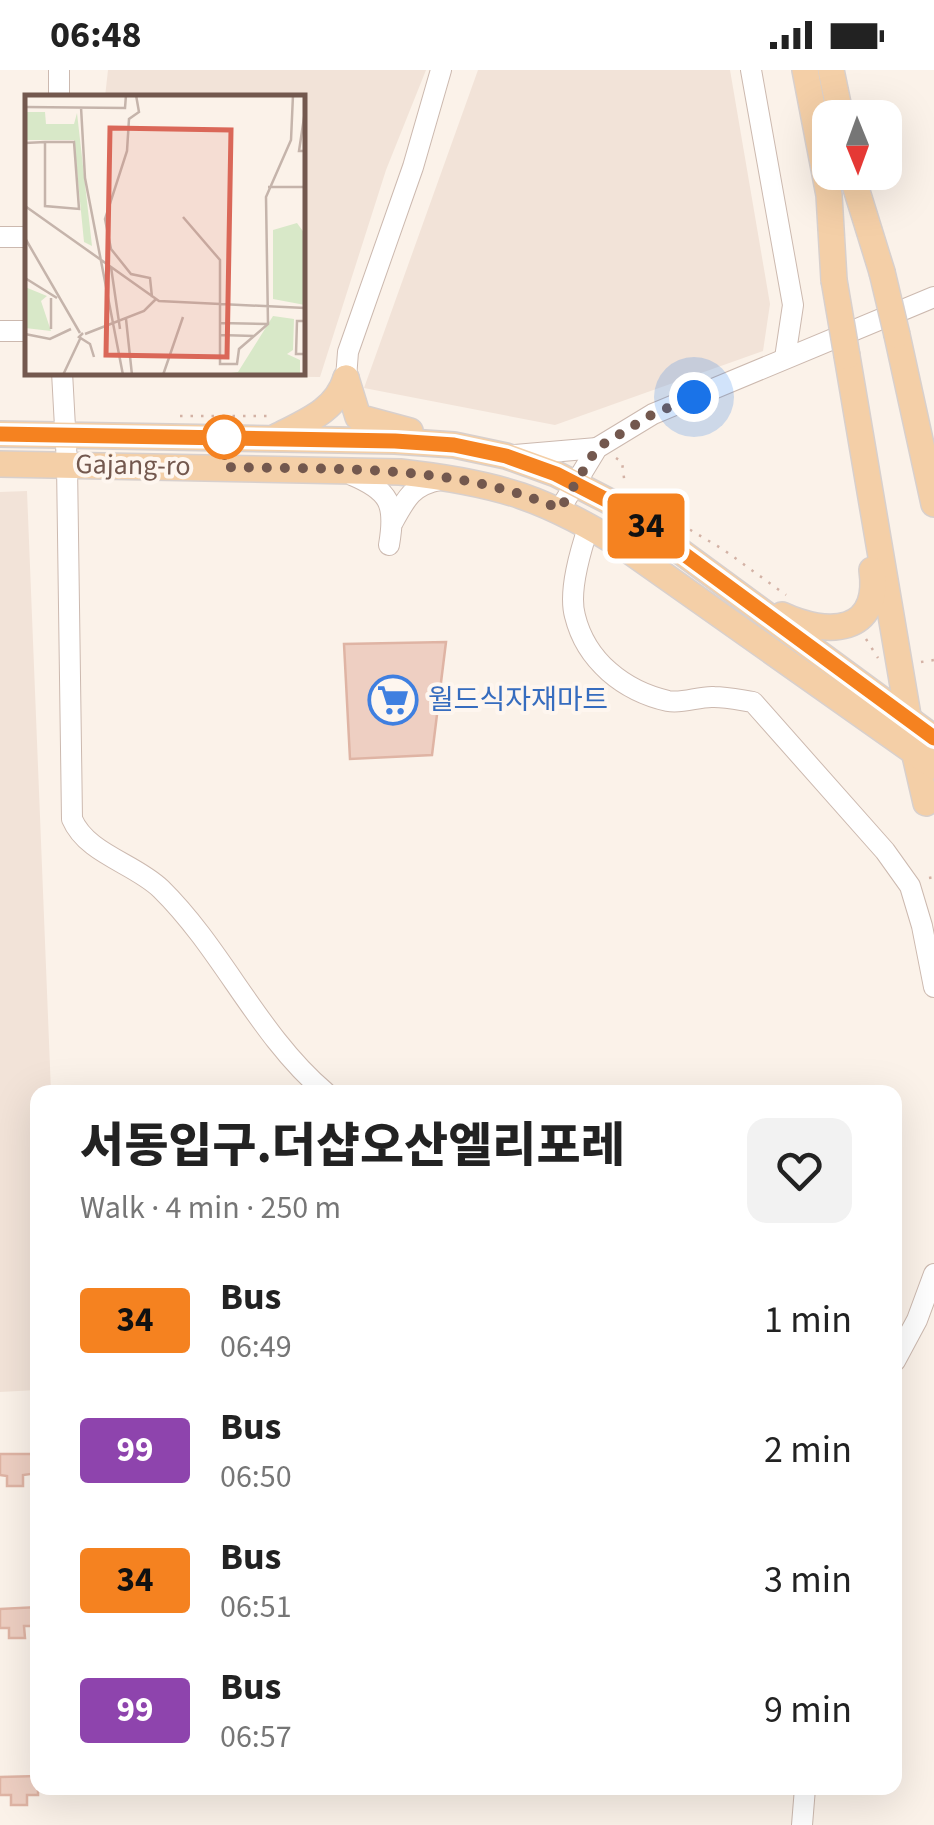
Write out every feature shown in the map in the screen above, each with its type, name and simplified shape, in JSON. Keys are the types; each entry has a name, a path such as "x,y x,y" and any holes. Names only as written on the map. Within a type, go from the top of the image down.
{"main road":[{"path":"805,70 815,100"},
{"path":"831,70 837,100"},
{"path":"845,190 834,280 909,720 927,752 930,794"},
{"path":"846,190 882,272 934,504"},
{"path":"724,582 799,623 822,628 850,624 869,609 874,583 852,440 848,364"},
{"path":"273,438 317,417 341,394 346,378"},
{"path":"346,378 358,417 454,445"},
{"name":"Gajang-ro","path":"0,434 454,445 506,456 574,482 620,507 909,720"},
{"name":"Gajang-ro","path":"0,464 400,472 466,479 534,498 588,524 927,752"}],"street":[{"path":"346,378 348,352 413,167 441,70"},
{"path":"752,70 793,305 785,358"},
{"path":"506,456 597,448 653,414 934,297"},
{"path":"62,375 72,818 79,835 154,882 190,918 274,1039 317,1085"},
{"path":"560,509 597,448"},
{"path":"341,470 374,484 384,494 393,522"},
{"path":"389,544 393,522 410,492 422,483 466,479"},
{"path":"588,524 578,559 574,614 587,646 609,674 642,692 672,702 713,696 753,702 885,851 910,886 934,987"},
{"path":"902,1349 918,1320 934,1274"},
{"path":"802,1825 804,1795"}],"path":[{"path":"622,462 625,487 634,496"},
{"path":"666,515 724,550 792,600"}],"shaded area":[{"path":"108,70 426,70 386,170 320,377 80,375 305,375 305,95 105,95"},
{"path":"478,70 730,70 770,304 763,351 555,425 364,388"},
{"path":"27,491 51,1085 30,1085 30,1390 0,1392 0,492"}],"building":[{"name":"월드식자재마트","path":"446,642 432,755 350,759 344,644"},
{"path":"0,1454 30,1454 30,1474 23,1475 23,1486 7,1486 7,1476 0,1475"},
{"path":"30,1607 25,1638 9,1638 9,1628 0,1628 0,1609"},
{"path":"30,1776 27,1805 11,1805 11,1795 0,1795 0,1777"}],"bus line":[{"name":"34","path":"0,434 395,441 454,445 534,465 620,507 934,738"}],"place":[{"name":"월드식자재마트","path":"393,700"}],"route":[{"path":"224,437 225,467 400,472 466,479 560,509 597,448 653,414 694,397"}]}
